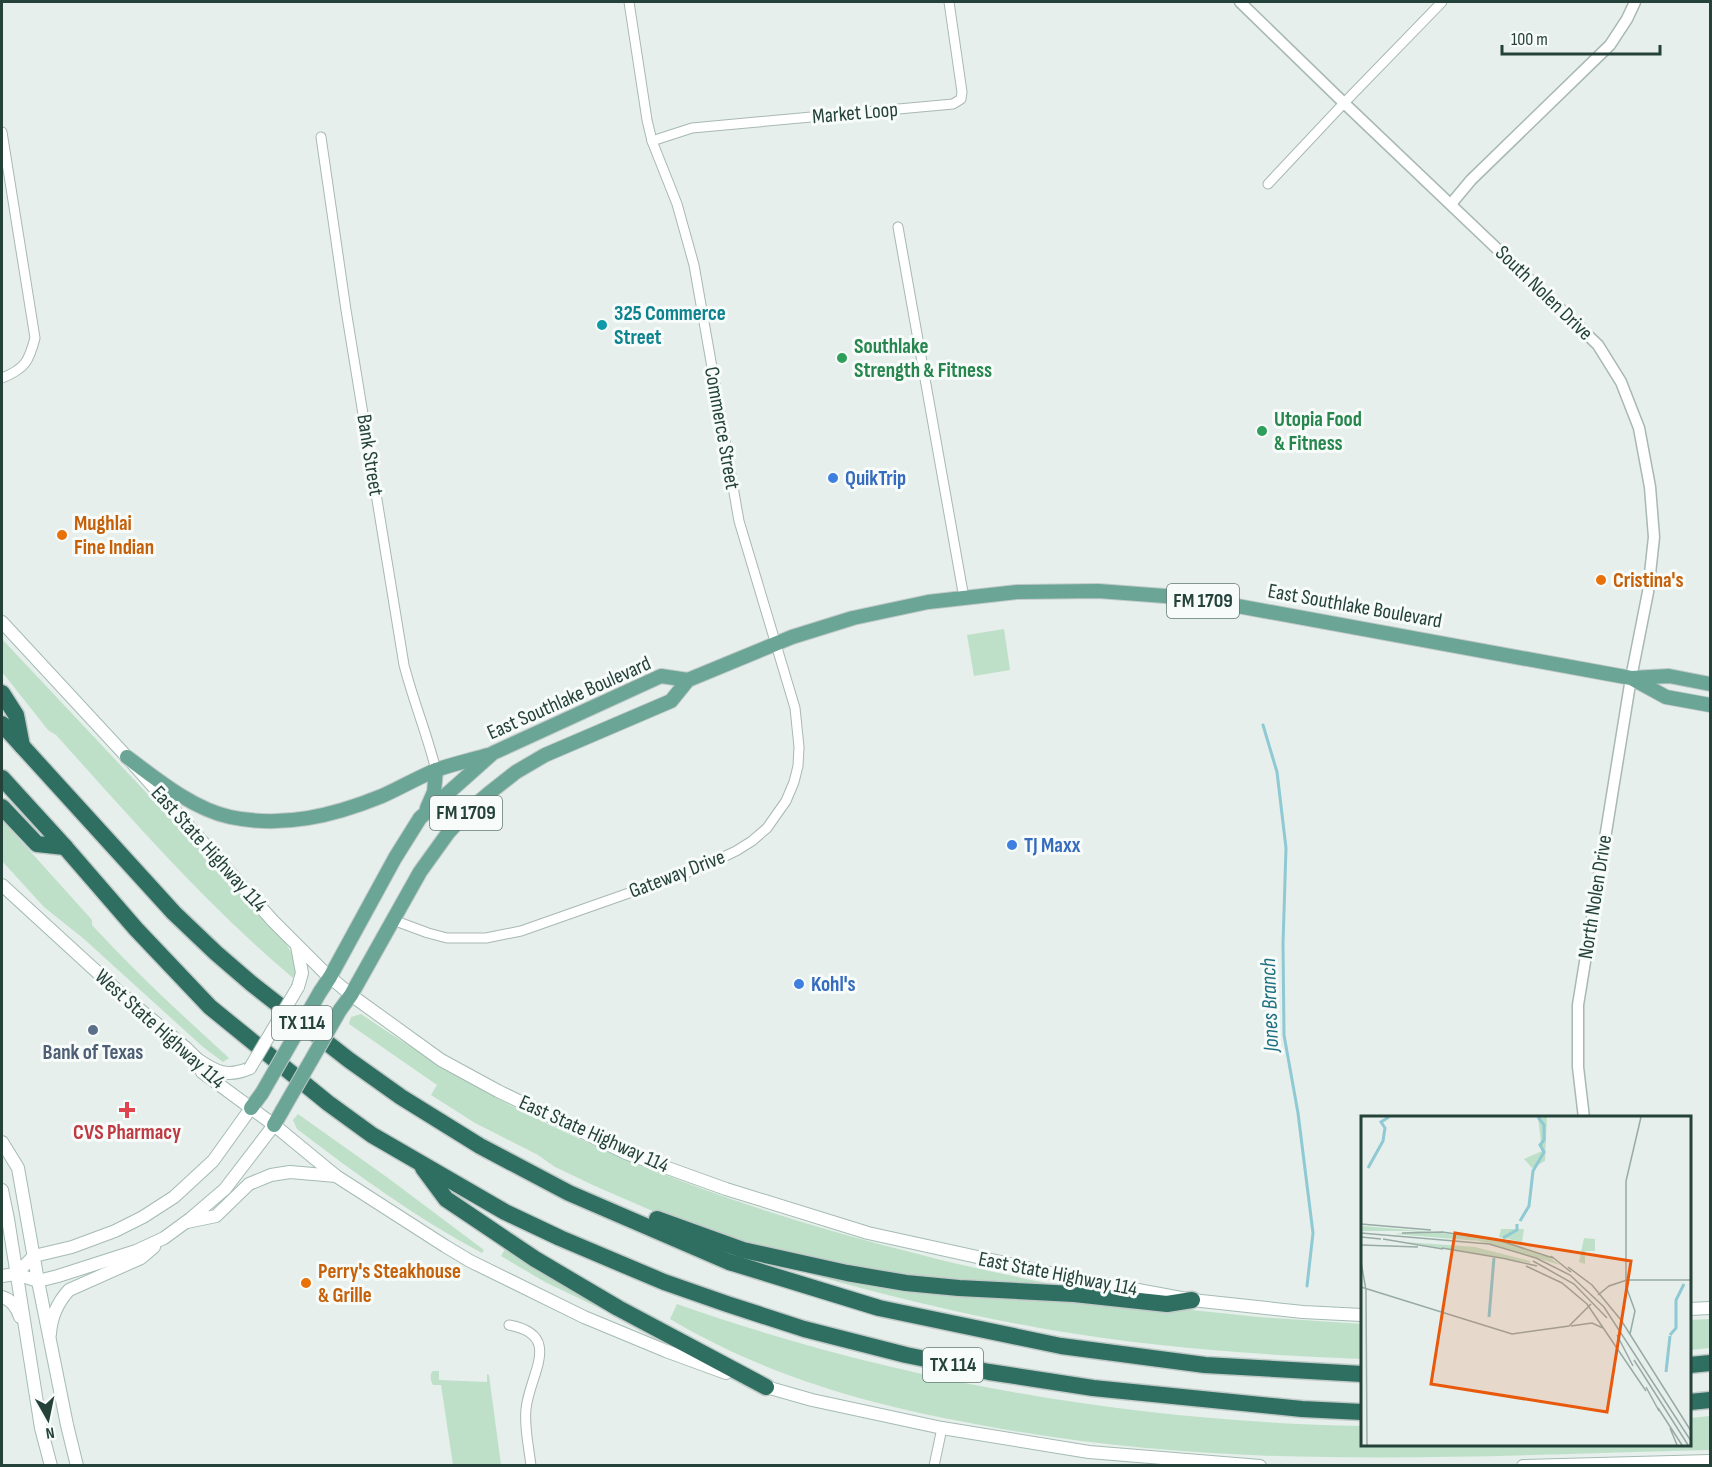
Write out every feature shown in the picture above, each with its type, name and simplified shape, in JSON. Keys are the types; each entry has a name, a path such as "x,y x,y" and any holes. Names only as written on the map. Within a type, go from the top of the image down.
{"highway":[{"path":"2,693 16,715 22,747"},
{"name":"TX 114","path":"2,724 166,905 234,969 401,1097 504,1159 569,1193 729,1262 879,1308 1072,1348 1205,1365 1361,1374"},
{"name":"TX 114","path":"2,778 136,929 210,1007 372,1135 505,1212 560,1238 727,1304 804,1329 906,1355 989,1372 1093,1388 1302,1409 1361,1412"},
{"path":"2,807 37,844 65,847"},
{"path":"504,1159 528,1161 591,1192 653,1218 743,1250 848,1273 906,1283 959,1288 1074,1294 1167,1304 1192,1300"},
{"path":"418,1162 446,1199 535,1259 618,1308 766,1387"},
{"path":"1691,1365 1710,1363"},
{"path":"1691,1402 1710,1400"}],"main road":[{"name":"East Southlake Boulevard","path":"274,1125 420,872 448,833 467,812 516,772 545,755 671,701 688,680 792,637 853,618 928,602 1017,592 1098,591 1165,596 1232,605 1631,678 1669,676 1710,684"},
{"name":"East State Highway 114","path":"2,622 297,946 351,995 441,1060 498,1091 626,1153 698,1179 868,1233 1073,1278 1192,1300 1303,1312 1361,1315"},
{"name":"East Southlake Boulevard","path":"330,977 395,858 420,818 493,753 661,676 688,680"},
{"name":"East Southlake Boulevard","path":"1631,678 1666,697 1710,705"},
{"path":"127,757 168,788 207,808 229,816 279,822 324,816 380,797 436,770 493,753"},
{"path":"420,818 434,792 436,770"},
{"name":"West State Highway 114","path":"2,885 120,993 197,1059 202,1072 274,1125 336,1176 471,1261 584,1317 666,1351 766,1387"},
{"path":"197,1059 216,1072 241,1072 250,1068 298,987 302,973 297,946"},
{"name":"FM 1709","path":"251,1108 262,1094 330,977"},
{"path":"15,1270 36,1268 72,1247 115,1231 143,1217 174,1197 213,1161 251,1108"},
{"path":"50,1341 51,1327 56,1312 61,1299 69,1290 141,1258 186,1223 225,1189 274,1125"},
{"path":"2,1142 18,1168 50,1341 77,1466"},
{"path":"186,1223 216,1216 249,1184 271,1175 290,1172 336,1176"},
{"path":"2,1190 41,1428 51,1466"},
{"path":"2,1276 15,1270 92,1266 136,1251 164,1238"},
{"path":"2,1297 12,1302 18,1311 28,1346"},
{"path":"1691,1309 1710,1308"},
{"path":"766,1387 812,1400 942,1428 1089,1452 1260,1466"},
{"path":"1523,1466 1710,1461"}],"street":[{"name":"Commerce Street","path":"628,2 647,120 652,141 677,204 694,265 739,520 775,644"},
{"name":"Market Loop","path":"652,141 692,128 953,104 961,99 962,92 949,2"},
{"name":"South Nolen Drive","path":"1240,2 1598,345 1621,382 1639,429 1650,487 1654,537 1648,592 1631,678"},
{"path":"1268,184 1442,2"},
{"path":"1451,204 1471,180 1610,45 1635,2"},
{"path":"2,132 35,338 26,362 16,372 2,378"},
{"name":"Bank Street","path":"321,137 346,310 404,665 436,770"},
{"path":"898,227 964,598"},
{"name":"Gateway Drive","path":"393,920 447,938 503,936 700,868 752,841 766,828 786,801 798,766 799,747 795,708 775,644"},
{"name":"North Nolen Drive","path":"1584,1116 1578,1067 1578,1005 1631,678"},
{"path":"509,1325 532,1334 541,1348 526,1407 531,1466"},
{"path":"934,1466 942,1428"}],"green space":[{"path":"1004,629 1010,670 974,676 967,635"},
{"path":"2,639 279,934 294,961 293,978 200,891 141,830 56,735 48,730 2,672"},
{"path":"2,820 92,920 92,925 108,942 229,1058 223,1062 203,1047 84,939 44,907 2,861"},
{"path":"361,1014 435,1062 512,1106 611,1153 661,1173 712,1193 817,1226 937,1259 1046,1283 1045,1287 955,1282 885,1274 739,1241 671,1219 555,1167 538,1155 475,1123 431,1095 437,1085 349,1024 351,1017"},
{"path":"298,1114 484,1250 482,1253 410,1210 319,1146 297,1129 293,1120"},
{"path":"505,1249 622,1319 545,1282 501,1256"},
{"path":"815,1271 1259,1317 1361,1324 1361,1359 1203,1349 1124,1341 1045,1329 958,1312 814,1275"},
{"path":"677,1304 844,1355 929,1375 1101,1406 1275,1423 1361,1426 1361,1446 1691,1446 1691,1418 1710,1416 1710,1450 1326,1457 1241,1455 1070,1440 944,1418 823,1387 746,1358 670,1319"},
{"path":"1710,1319 1710,1348 1691,1350 1691,1320"},
{"path":"433,1371 439,1371 439,1380 487,1382 487,1374 489,1375 501,1465 453,1465 441,1385 433,1385 431,1376"}],"waterway":[{"name":"Jones Branch","path":"1263,725 1277,772 1286,848 1283,944 1284,1035 1298,1113 1313,1233 1307,1286"}],"place":[{"name":"325 Commerce Street","path":"602,325"},
{"name":"Southlake Strength & Fitness","path":"842,358"},
{"name":"Utopia Food & Fitness","path":"1262,431"},
{"name":"QuikTrip","path":"833,478"},
{"name":"Mughlai Fine Indian","path":"62,535"},
{"name":"Cristina's","path":"1601,580"},
{"name":"TJ Maxx","path":"1012,845"},
{"name":"Kohl's","path":"799,984"},
{"name":"Bank of Texas","path":"93,1030"},
{"name":"CVS Pharmacy","path":"127,1110"},
{"name":"Perry's Steakhouse & Grille","path":"306,1283"}]}
